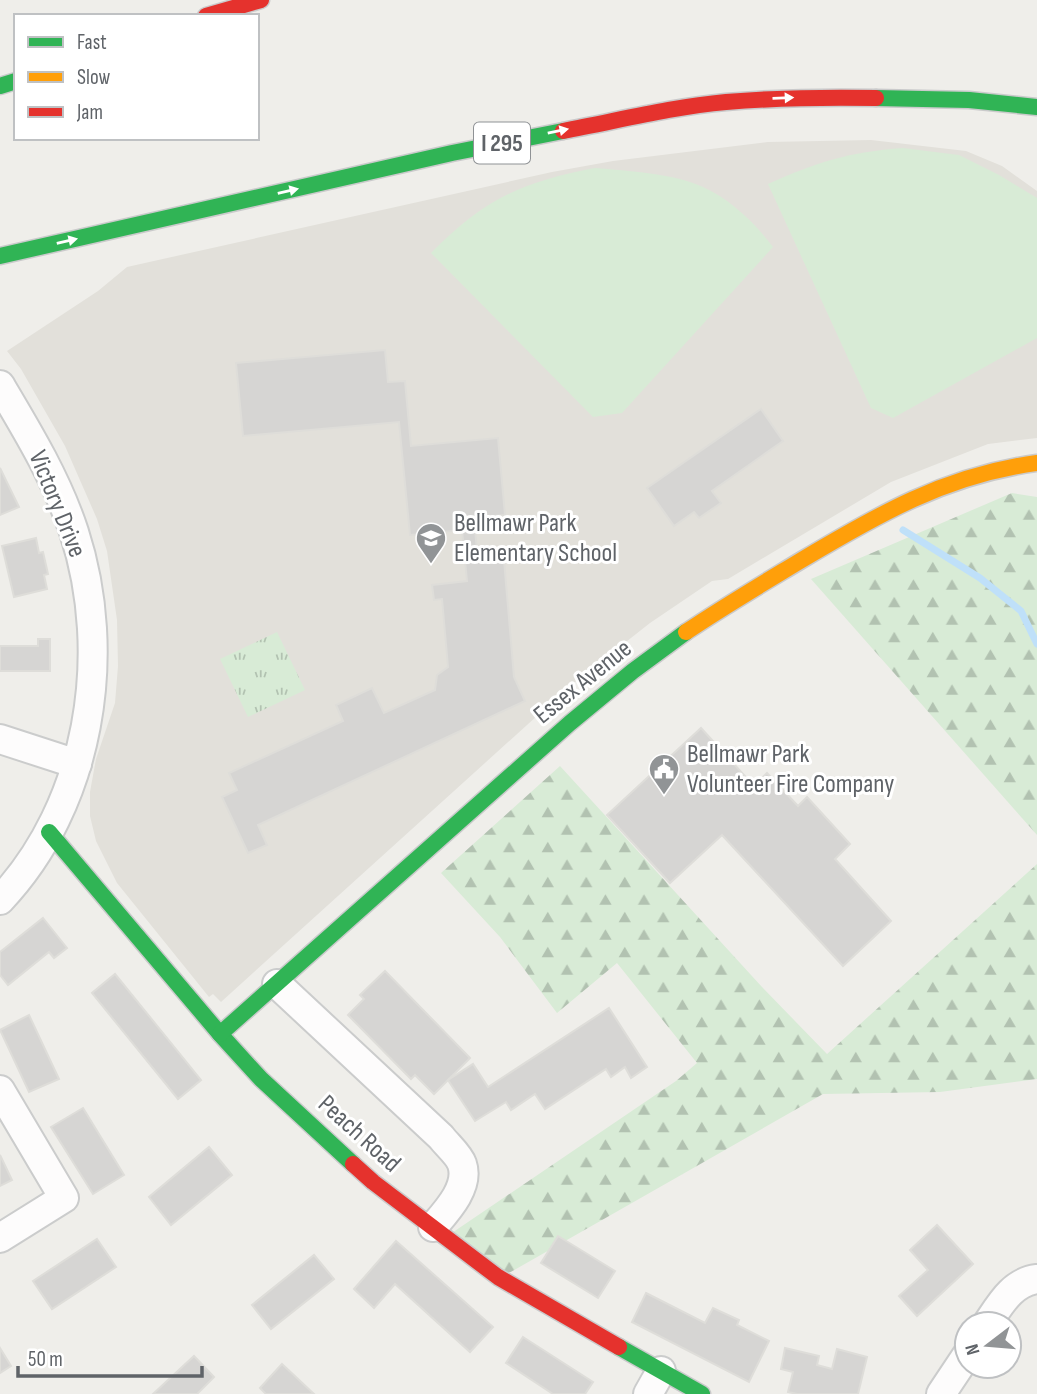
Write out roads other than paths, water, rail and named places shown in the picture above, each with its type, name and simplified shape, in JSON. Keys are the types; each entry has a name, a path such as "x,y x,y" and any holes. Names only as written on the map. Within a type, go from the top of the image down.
{"main road":[{"path":"213,14 261,0"},
{"name":"I 295","path":"0,256 452,153 681,108 725,102 814,97 969,100 1037,107"},
{"name":"Essex Avenue","path":"220,1034 383,892 575,717 668,645 871,519 921,494 967,477 1020,464 1037,463"},
{"name":"Peach Road","path":"49,832 261,1079 373,1182 498,1277 654,1382 702,1394"}],"street":[{"name":"Victory Drive","path":"0,385 47,470 73,530 83,568 91,618 92,676 77,764 49,832 25,873 0,901"},
{"path":"0,739 77,764"},
{"path":"277,984 441,1137 462,1164 461,1185 454,1202 433,1227"},
{"path":"0,1090 64,1198 0,1238"},
{"path":"997,1310 1013,1289 1037,1279"},
{"path":"942,1394 953,1377"}],"waterway":[{"path":"903,530 980,578 1021,611 1037,644"}],"place":[{"name":"Bellmawr Park Elementary School","path":"431,565"},
{"name":"Bellmawr Park Volunteer Fire Company","path":"664,796"}]}
